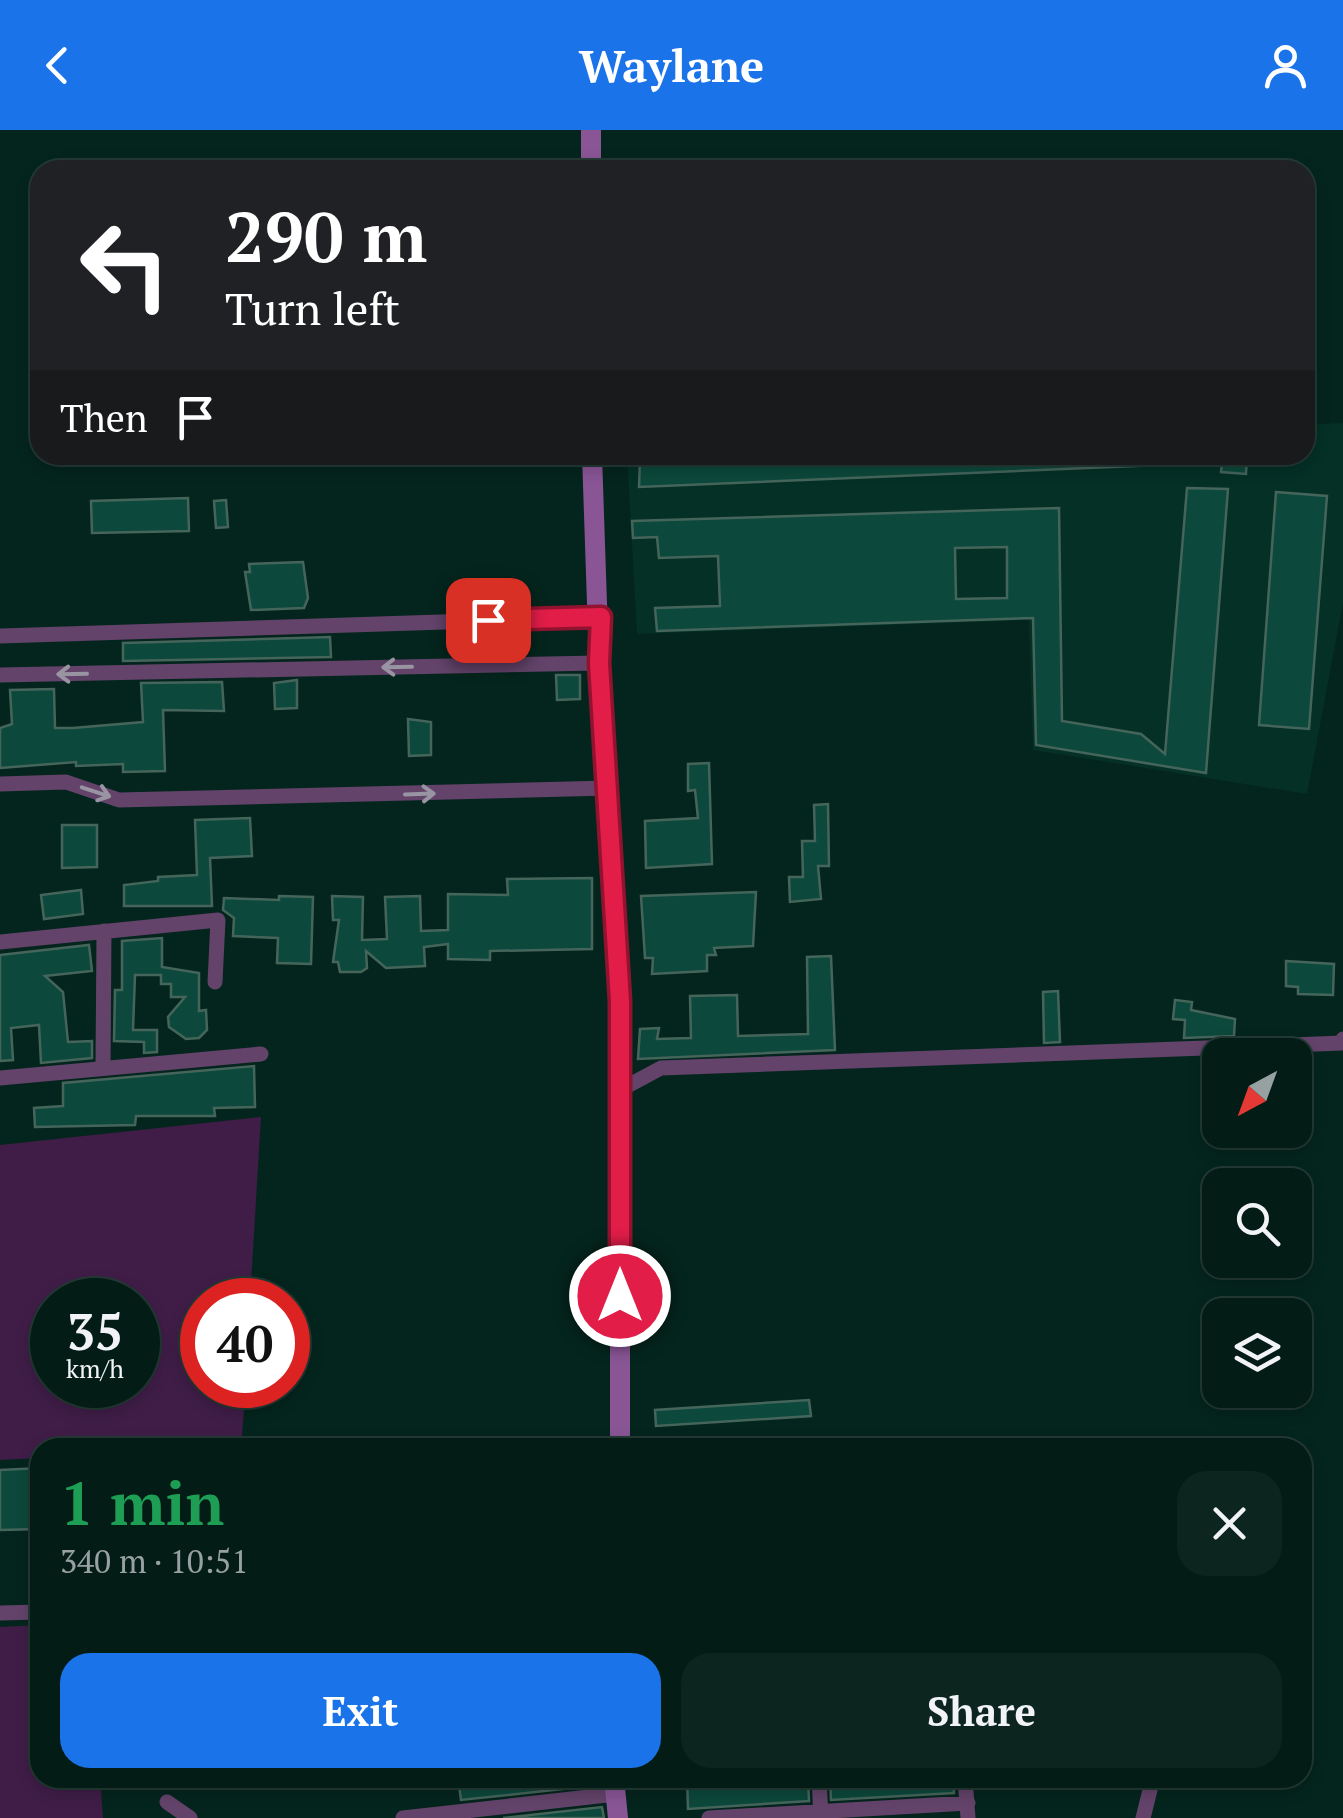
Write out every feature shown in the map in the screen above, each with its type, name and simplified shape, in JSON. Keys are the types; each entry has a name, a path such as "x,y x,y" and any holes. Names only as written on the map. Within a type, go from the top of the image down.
{"street":[{"path":"591,130 591,160"},
{"path":"592,465 592,551 601,617 599,663 609,788 620,1090 620,1438"},
{"path":"0,636 601,617"},
{"path":"0,675 599,663"},
{"path":"0,784 66,782 119,800 609,788"},
{"path":"0,942 218,920 215,982"},
{"path":"103,1068 104,931"},
{"path":"620,1090 661,1068 1343,1043 1343,1039"},
{"path":"0,1078 261,1054"},
{"path":"0,1613 30,1612"},
{"path":"403,1818 602,1788"},
{"path":"615,1788 618,1818"},
{"path":"820,1788 821,1815"},
{"path":"1143,1818 1150,1788"},
{"path":"167,1802 190,1818"},
{"path":"709,1818 968,1811"}],"shaded area":[{"path":"1343,423 1343,603 1307,794 1033,750 1029,620 637,634 628,465 1315,465 1315,424"},
{"path":"261,1117 251,1278 180,1278 180,1408 244,1408 242,1438 30,1438 30,1458 0,1460 0,1145"},
{"path":"30,1626 30,1788 101,1788 103,1818 0,1818 0,1627"}],"building":[{"path":"640,465 1159,465 639,487"},
{"path":"1222,465 1246,465 1246,474 1221,472"},
{"path":"1187,488 1228,489 1206,773 1036,745 1033,618 657,631 655,608 720,606 718,556 659,558 657,537 633,538 632,521 1059,508 1062,721 1141,734 1165,754","holes":["1007,547 1007,598 956,599 955,548"]},
{"path":"1276,492 1327,496 1309,729 1259,725"},
{"path":"188,498 189,531 92,533 91,501"},
{"path":"226,500 228,527 216,528 214,501"},
{"path":"303,562 308,598 304,608 251,610 245,572 250,572 249,564"},
{"path":"330,637 331,657 123,661 123,643"},
{"path":"556,675 580,675 580,699 557,700"},
{"path":"297,680 297,708 275,709 274,683"},
{"path":"222,682 224,711 163,710 165,771 123,772 123,764 76,766 76,762 0,768 0,728 12,724 10,690 54,689 55,728 73,728 143,722 141,683"},
{"path":"408,719 431,722 431,755 409,756"},
{"path":"709,763 712,864 646,868 645,821 698,818 695,790 688,791 688,764"},
{"path":"828,804 829,866 818,866 821,899 790,902 789,877 803,877 802,841 815,841 814,805"},
{"path":"250,818 252,856 210,858 212,906 124,906 124,885 158,881 158,877 197,875 195,820"},
{"path":"62,825 97,825 97,867 62,868"},
{"path":"592,878 592,949 490,951 490,960 448,959 448,944 424,947 425,966 386,968 366,951 367,968 361,972 340,972 338,962 333,962 339,920 333,920 332,896 363,897 362,940 387,939 385,897 420,896 421,931 448,930 448,894 508,895 507,879"},
{"path":"81,890 83,914 44,919 41,895"},
{"path":"756,892 753,946 714,948 716,955 707,955 707,971 652,974 653,958 645,958 641,896"},
{"path":"279,896 313,897 311,964 277,963 278,938 233,936 234,918 223,910 224,898 279,900"},
{"path":"162,938 162,967 199,973 199,1011 206,1010 207,1030 199,1038 186,1039 169,1027 168,1017 185,997 171,997 171,984 161,984 161,975 135,975 133,1030 157,1030 157,1052 144,1053 144,1042 114,1041 115,990 122,990 122,941"},
{"path":"89,945 92,971 45,976 63,992 68,1042 92,1041 92,1058 41,1063 39,1025 11,1028 13,1060 0,1061 0,955"},
{"path":"831,956 835,1050 638,1059 640,1029 659,1028 657,1039 691,1038 690,996 737,995 738,1036 808,1034 807,957"},
{"path":"1286,961 1334,964 1333,995 1298,994 1298,987 1286,986"},
{"path":"1058,991 1060,1042 1044,1043 1043,992"},
{"path":"1175,1000 1192,1002 1191,1010 1235,1019 1234,1036 1184,1038 1185,1020 1173,1019"},
{"path":"254,1066 255,1107 214,1108 215,1116 136,1116 135,1125 35,1127 34,1108 63,1106 63,1083"},
{"path":"809,1400 811,1416 656,1426 655,1410"},
{"path":"30,1468 30,1529 0,1530 0,1470"},
{"path":"459,1788 572,1788 461,1800"},
{"path":"687,1788 808,1788 809,1801 688,1809"},
{"path":"830,1788 954,1788 954,1793 831,1800"},
{"path":"602,1807 604,1818 503,1818"}],"route":[{"path":"488,620 601,617 599,663 620,1001 620,1296"}]}
